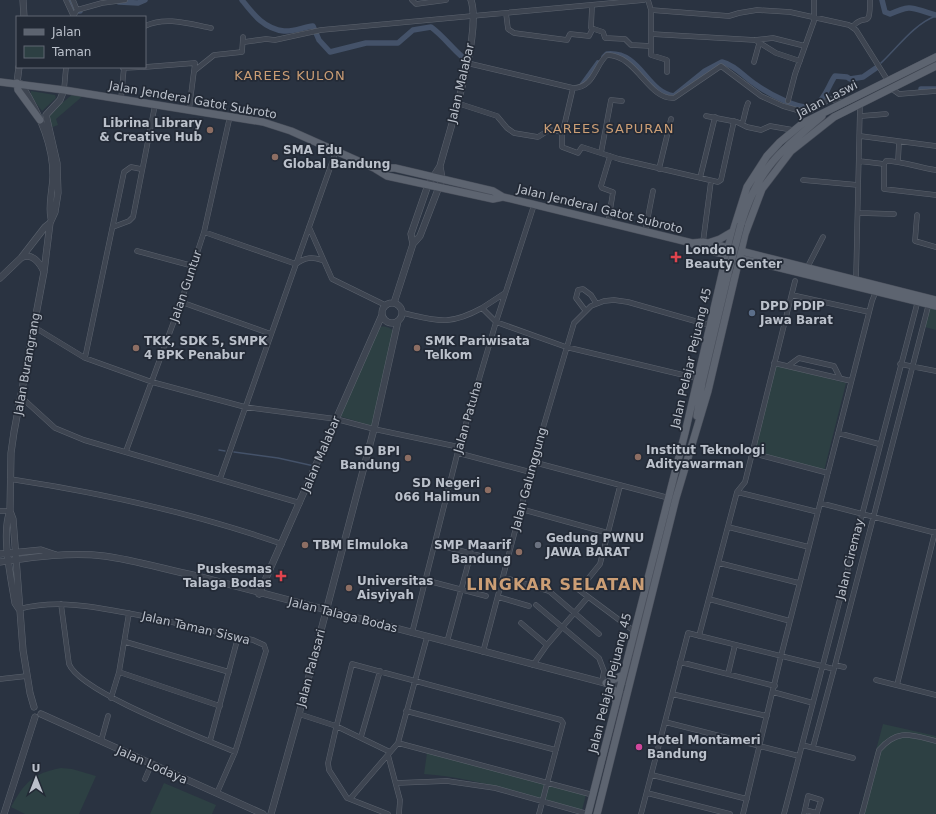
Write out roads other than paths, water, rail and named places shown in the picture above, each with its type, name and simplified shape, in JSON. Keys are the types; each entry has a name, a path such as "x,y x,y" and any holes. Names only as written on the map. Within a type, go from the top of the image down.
{"main road":[{"name":"Jalan Laswi","path":"727,252 747,187 767,156 790,130 936,57"},
{"name":"Jalan Laswi","path":"741,255 746,234 762,189 791,151 834,117 936,66"},
{"name":"Jalan Jenderal Gatot Subroto","path":"0,82 64,90 230,116 278,126 374,168 387,176 493,199 502,197"},
{"path":"19,84 18,90 40,120"},
{"path":"694,436 699,380 748,203 764,171 774,158 830,110"},
{"path":"804,131 834,117"},
{"name":"Jalan Jenderal Gatot Subroto","path":"374,168 387,166 493,191 502,197 931,301 936,306"},
{"path":"729,273 716,255 704,245 720,239 732,232"},
{"path":"729,273 758,259 748,244 746,234"},
{"name":"Jalan Pelajar Pejuang 45","path":"597,814 624,688 694,436 708,391 729,273 727,252"},
{"name":"Jalan Pelajar Pejuang 45","path":"588,814 616,703 624,688 623,675 699,380 709,325 729,273 741,255"},
{"name":"Jalan Jenderal Gatot Subroto","path":"758,259 807,268 856,280 877,288"},
{"path":"616,703 614,691 604,682 623,675"}],"street":[{"path":"23,0 24,16"},
{"path":"66,0 75,13"},
{"path":"73,0 75,13"},
{"path":"75,13 102,2 125,0"},
{"path":"412,0 416,4 446,0"},
{"name":"Jalan Malabar","path":"413,244 411,234 428,185 440,166 467,64 473,27 471,0"},
{"path":"194,71 214,54 242,52 244,40 275,40 321,30 644,0"},
{"path":"648,0 651,10 652,56 667,60 667,72"},
{"path":"788,101 813,17 814,0"},
{"path":"853,26 856,23 868,19 870,16 870,0"},
{"path":"506,12 508,29 514,33 567,40 570,34 591,35 592,6"},
{"path":"651,10 729,16 746,12 776,11 797,13 853,26 888,81"},
{"path":"146,26 153,23 170,21 211,28"},
{"path":"592,30 603,32 604,38 607,39 625,39 631,45 651,46"},
{"path":"652,34 757,42 773,38 805,46"},
{"path":"757,42 776,53 800,61"},
{"path":"754,62 757,42"},
{"path":"467,64 573,88 586,84 596,73 605,57 612,55 622,59 632,67 660,96 666,99 674,98 721,66 761,96 783,106 797,110 812,110 830,99 843,103"},
{"path":"146,67 195,64 189,110"},
{"path":"19,68 19,84"},
{"path":"64,90 66,68"},
{"path":"121,99 124,68"},
{"path":"573,88 563,132 563,148 578,152 582,147 659,169 718,182 721,180 734,121"},
{"path":"892,89 899,94 936,91"},
{"name":"Jalan Burangrang","path":"51,220 55,212 58,173 56,153 46,114 60,100 64,90"},
{"path":"601,153 611,100 622,101"},
{"path":"457,103 493,114 507,128 523,136 538,137 549,130 563,132"},
{"path":"742,124 746,115 745,109 748,103"},
{"path":"856,280 859,213 858,185 860,104"},
{"path":"114,227 129,221 133,217 141,170 155,105"},
{"path":"860,116 886,114"},
{"name":"Jalan Guntur","path":"126,451 181,302 204,232 230,116"},
{"path":"706,116 734,121 745,126 761,130 770,126 790,130"},
{"path":"700,178 714,117"},
{"path":"659,169 671,119"},
{"name":"Jalan Burangrang","path":"12,560 7,519 10,511 11,453 44,272 51,220 50,211 53,180 52,163 40,120"},
{"path":"860,136 936,146"},
{"path":"898,162 899,142"},
{"path":"220,479 336,151"},
{"path":"608,223 613,192 602,188 601,186 610,156"},
{"path":"859,161 884,164 887,161 898,162 911,164 918,168 936,170"},
{"path":"884,164 884,189 936,195"},
{"name":"Jalan Malabar","path":"394,302 413,244 420,236 439,188 442,179 440,166"},
{"path":"85,358 114,227 124,172 126,169 131,167 141,170"},
{"path":"704,245 710,180"},
{"path":"803,180 858,185"},
{"path":"645,232 653,191"},
{"name":"Jalan Patuha","path":"412,632 459,447 496,322 534,205"},
{"path":"859,213 894,214"},
{"path":"917,215 915,241 936,247"},
{"path":"0,278 21,258 51,220"},
{"path":"309,227 322,260 332,279 385,305 394,302 402,308 403,313 398,321 374,429"},
{"path":"204,232 296,264"},
{"path":"807,268 823,237"},
{"path":"137,251 193,266"},
{"path":"21,258 26,257 35,260 44,272"},
{"path":"296,264 306,258 322,260"},
{"path":"699,636 737,492 744,482 752,453 795,281"},
{"path":"743,814 775,686 780,656 869,312 877,288"},
{"path":"585,310 576,298 578,290 583,289 587,291 596,303"},
{"path":"403,313 445,321 455,320 482,308 505,293"},
{"path":"792,295 869,312"},
{"name":"Jalan Galunggung","path":"483,652 530,472 574,323 585,310 596,303 614,300 628,302 709,325"},
{"name":"Jalan Ciremay","path":"844,667 835,665 912,366 931,301"},
{"path":"181,302 271,334"},
{"name":"Jalan Ciremay","path":"784,814 879,444 917,304"},
{"path":"385,305 382,315 385,320 390,323 398,321"},
{"path":"482,308 496,322 566,347 699,380"},
{"name":"Jalan Malabar","path":"259,594 382,315"},
{"path":"34,327 85,358 152,382 245,407 336,419 374,429 459,447"},
{"path":"788,366 799,358 834,366 840,378"},
{"path":"774,363 852,381"},
{"path":"900,364 936,371"},
{"path":"20,397 55,428 84,440 300,503"},
{"name":"Jalan Palasari","path":"271,814 299,714 374,429"},
{"path":"838,433 879,444"},
{"path":"458,453 530,472"},
{"path":"752,453 828,474"},
{"path":"533,462 668,498"},
{"path":"10,479 116,498 239,530 282,544"},
{"path":"620,486 600,564 593,574 579,588 580,591 634,631"},
{"path":"737,492 818,512"},
{"path":"820,503 935,533 897,685"},
{"path":"521,508 608,533"},
{"path":"0,511 10,511"},
{"path":"728,527 809,547"},
{"path":"435,544 507,563"},
{"name":"Jalan Talaga Bodas","path":"0,554 41,550 56,555"},
{"path":"448,642 471,553"},
{"name":"Jalan Talaga Bodas","path":"0,562 56,555 93,556 127,560 197,576 259,594 412,632 483,652 624,688"},
{"path":"4,814 38,716 31,713 34,707 27,676 19,609 15,603 12,560"},
{"path":"719,563 799,583"},
{"path":"503,577 549,591 599,634"},
{"path":"425,580 486,596"},
{"path":"498,597 529,606"},
{"path":"533,664 547,645 588,597"},
{"path":"709,599 790,621"},
{"path":"61,604 65,642 71,668 88,683 111,698 236,752"},
{"name":"Jalan Taman Siswa","path":"19,609 32,606 61,604 129,613 238,637 264,645 266,651 236,752 217,793"},
{"path":"536,605 598,658 604,671 604,682"},
{"path":"111,698 126,642 129,613"},
{"path":"521,623 547,645"},
{"path":"641,814 688,632 834,669 813,747"},
{"path":"350,799 398,743 427,636"},
{"path":"210,741 238,637"},
{"path":"126,642 229,672"},
{"path":"728,674 735,645"},
{"path":"680,662 775,686"},
{"path":"388,814 350,799 330,773 328,766 336,726 352,665 380,671 560,719 563,723 539,814"},
{"path":"361,737 380,671"},
{"path":"119,672 220,706"},
{"path":"0,679 27,676"},
{"path":"876,680 936,695"},
{"path":"773,692 813,703"},
{"path":"672,694 767,716"},
{"path":"406,711 556,750"},
{"path":"299,714 336,726 361,737 389,754 400,800 399,814"},
{"name":"Jalan Lodaya","path":"38,716 101,742 264,814"},
{"path":"101,742 108,716"},
{"path":"665,722 799,756"},
{"path":"862,814 879,750 884,744 892,738 908,734 936,741"},
{"path":"398,743 593,795"},
{"path":"802,745 853,758"},
{"path":"145,779 151,765"},
{"path":"652,775 747,799"},
{"path":"396,783 447,780 495,788 588,814"},
{"path":"647,793 730,814"}],"waterway":[{"path":"70,0 74,11 80,11"},
{"path":"119,2 138,3 145,0"},
{"path":"242,0 260,20 277,30 291,31 313,26 319,40 330,52 366,43 398,43 413,30 431,27 470,63"},
{"path":"882,0 885,12 890,14 904,9 913,8 936,15"},
{"path":"881,63 913,30 936,16"},
{"path":"604,57 607,54 618,55 628,59 636,65 656,87 664,93 674,96 705,71 722,62 735,68 767,92 793,104 808,107 814,106 821,101 835,76 847,77 850,79 863,77 876,68"},
{"path":"582,85 598,63"},
{"path":"921,89 936,89"},
{"path":"219,450 225,451"},
{"path":"234,452 278,458 314,466"}],"place":[{"name":"Librina Library & Creative Hub","path":"210,130"},
{"name":"SMA Edu Global Bandung","path":"275,157"},
{"name":"London Beauty Center","path":"676,257"},
{"name":"DPD PDIP Jawa Barat","path":"752,313"},
{"name":"TKK, SDK 5, SMPK 4 BPK Penabur","path":"136,348"},
{"name":"SMK Pariwisata Telkom","path":"417,348"},
{"name":"Institut Teknologi Adityawarman","path":"638,457"},
{"name":"SD BPI Bandung","path":"408,458"},
{"name":"SD Negeri 066 Halimun","path":"488,490"},
{"name":"TBM Elmuloka","path":"305,545"},
{"name":"Gedung PWNU JAWA BARAT","path":"538,545"},
{"name":"SMP Maarif Bandung","path":"519,552"},
{"name":"Puskesmas Talaga Bodas","path":"281,576"},
{"name":"Universitas Aisyiyah","path":"349,588"},
{"name":"Hotel Montameri Bandung","path":"639,747"}],"district":[{"name":"KAREES KULON","path":"290,75"},
{"name":"KAREES SAPURAN","path":"609,128"},
{"name":"LINGKAR SELATAN","path":"556,584"}]}
